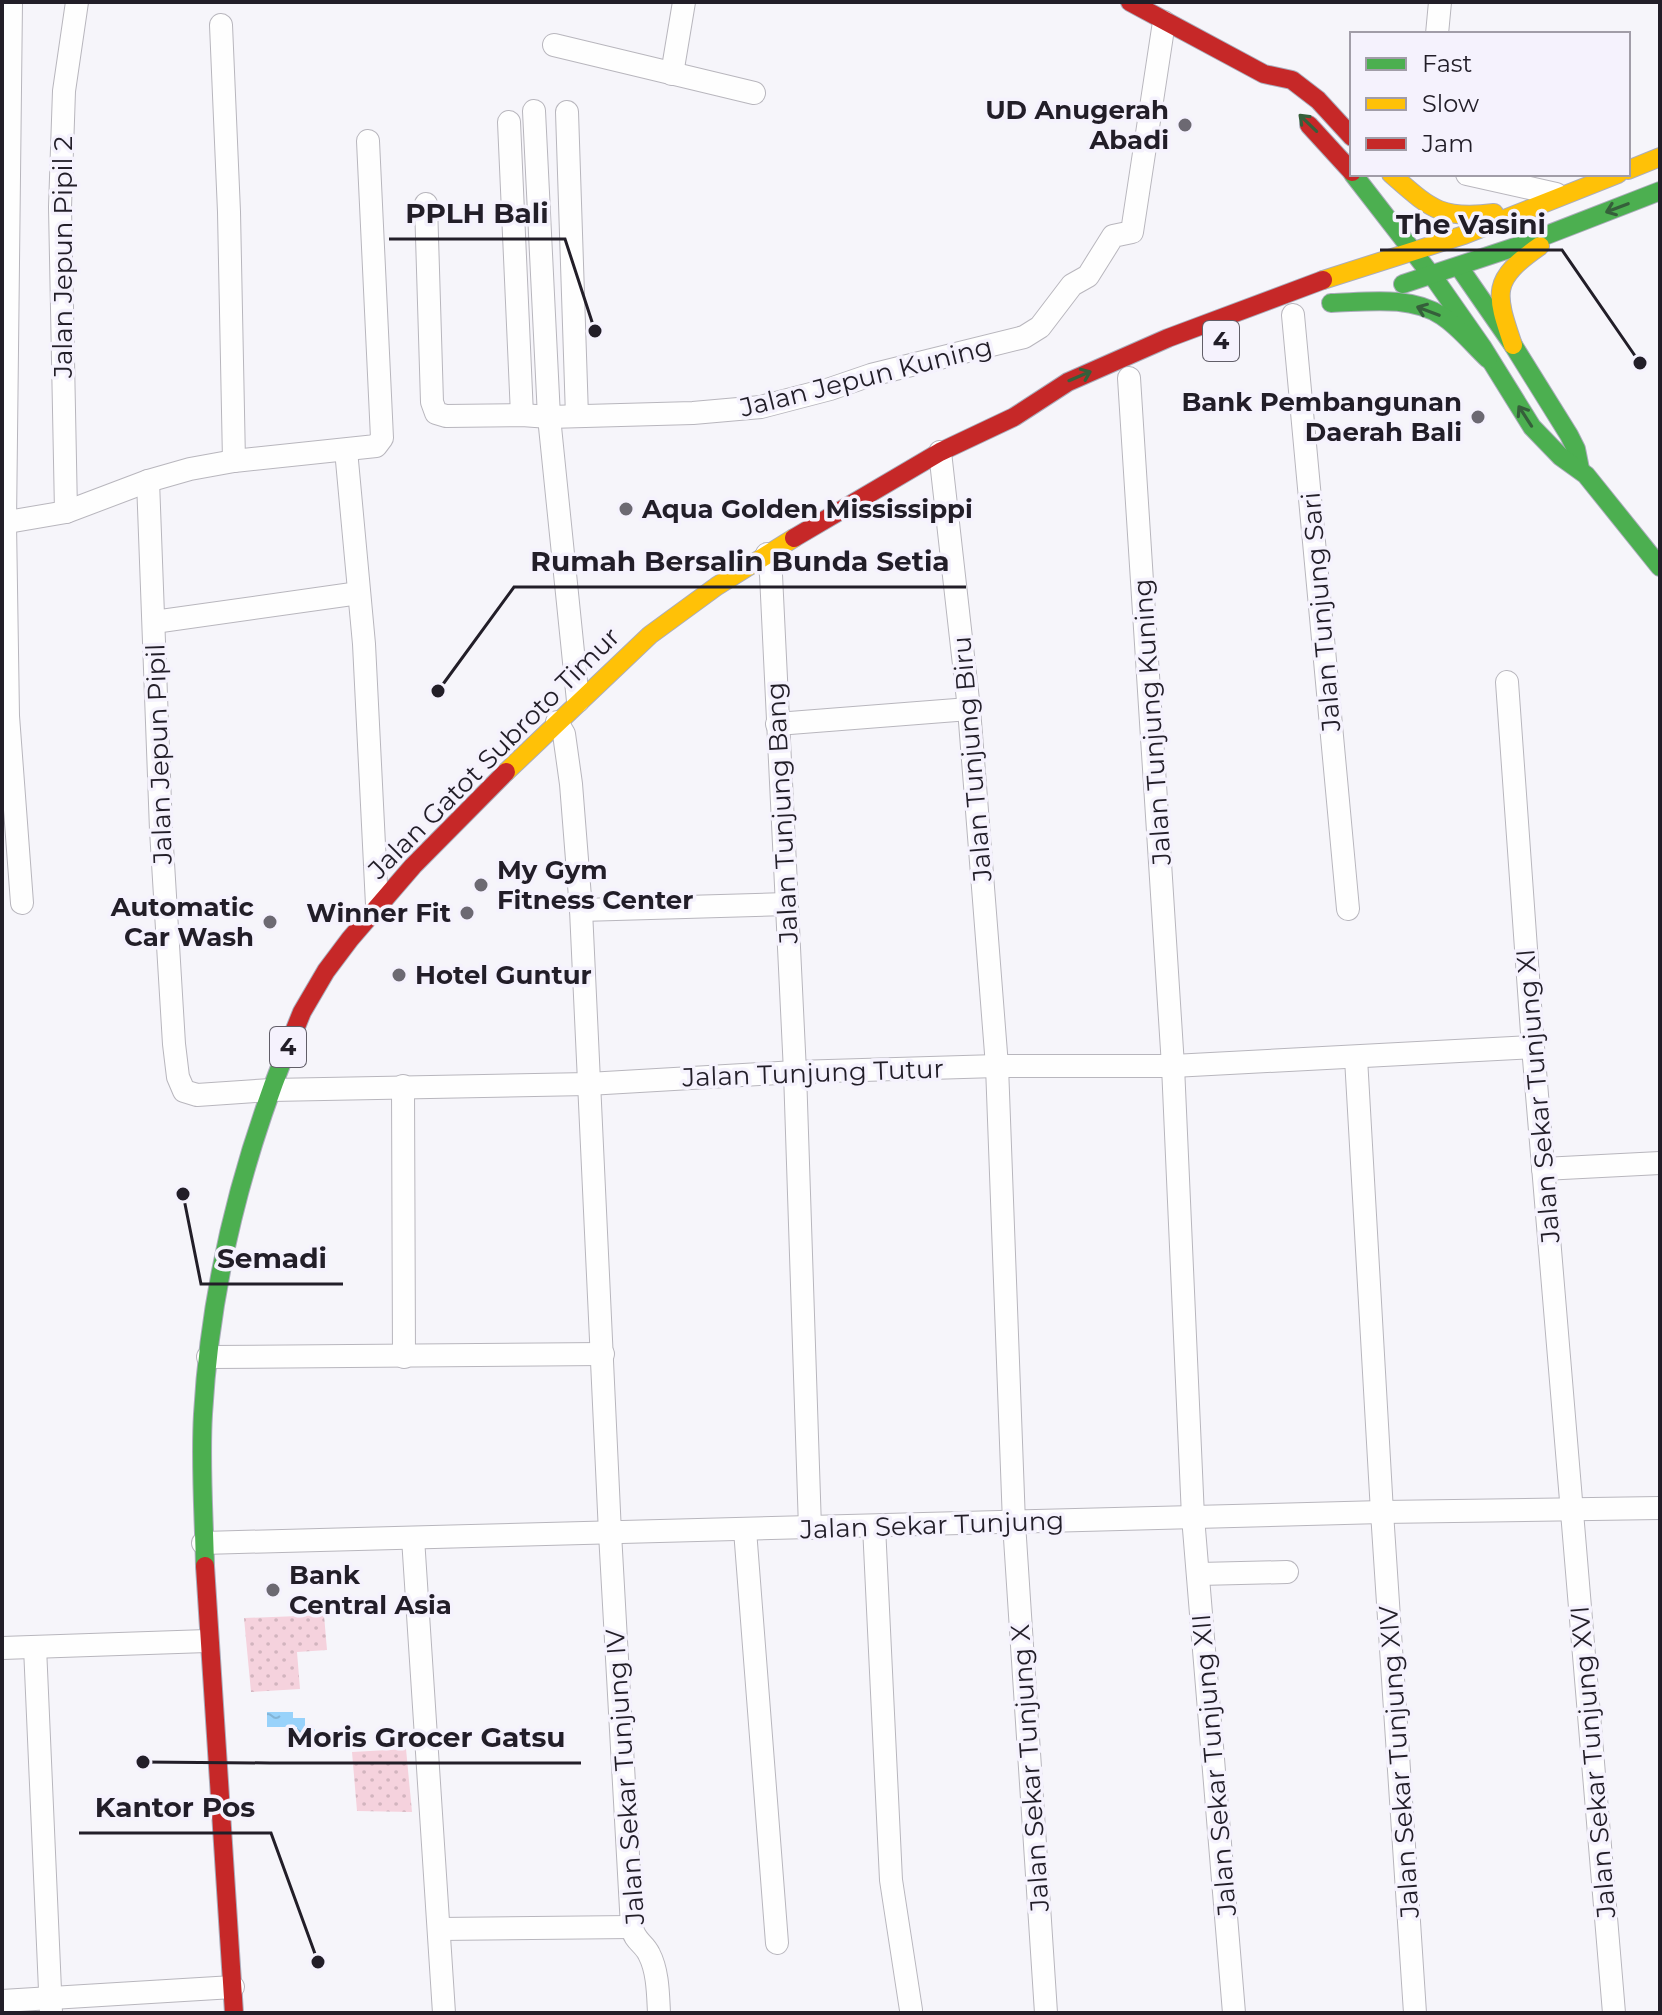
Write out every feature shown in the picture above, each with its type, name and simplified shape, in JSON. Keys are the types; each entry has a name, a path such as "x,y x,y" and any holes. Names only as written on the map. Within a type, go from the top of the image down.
{"main road":[{"path":"1130,2 1264,74 1292,80 1304,87 1350,135"},
{"path":"1264,74 1281,97"},
{"name":"4","path":"1298,114 1350,171"},
{"path":"1630,169 1660,157"},
{"name":"4","path":"1318,281 1357,257 1369,239 1373,214 1355,176"},
{"name":"4","path":"1355,176 1432,275"},
{"path":"1383,176 1459,267 1513,345 1569,435 1580,469"},
{"name":"4","path":"1393,176 1426,205 1447,215 1483,215 1537,205"},
{"name":"4","path":"1318,281 1440,243 1613,176"},
{"path":"1287,317 1459,267 1660,191"},
{"path":"1513,345 1501,307 1502,276 1513,264 1573,224"},
{"path":"1432,275 1532,427 1561,457 1580,469 1660,567"},
{"name":"Jalan Gatot Subroto Timur","path":"234,2013 207,1641 203,1543 203,1416 208,1357 212,1318 235,1210 271,1090 302,1012 326,971 413,866 578,701 650,635 686,607 767,554 940,452 1014,417 1068,382 1226,314 1318,281"},
{"path":"1331,303 1380,303 1427,309 1442,316 1488,359"},
{"name":"4","path":"1014,417 1067,403"}],"street":[{"path":"11,2 4,523 8,716 22,903"},
{"name":"Jalan Jepun Pipil 2","path":"66,512 60,207 64,91 77,2"},
{"path":"672,74 684,2"},
{"path":"1437,32 1440,2"},
{"name":"Jalan Jepun Kuning","path":"426,204 434,411 446,416 549,417 693,413 761,407 871,375 1024,337 1040,327 1072,285 1088,276 1113,236 1132,232 1164,22"},
{"path":"221,25 230,228 234,461"},
{"path":"554,45 754,93"},
{"path":"534,111 549,417 578,701"},
{"path":"567,112 577,416"},
{"path":"509,122 522,415"},
{"path":"4,523 66,512 148,481 190,469 234,461 376,446 382,438 368,141"},
{"path":"1476,176 1561,195"},
{"name":"Jalan Tunjung Sari","path":"1287,317 1348,909"},
{"name":"Jalan Tunjung Kuning","path":"1130,378 1173,1066 1193,1517"},
{"path":"346,450 364,644 377,906"},
{"name":"Jalan Tunjung Biru","path":"940,452 969,709 997,1066 1014,1523"},
{"name":"Jalan Jepun Pipil","path":"148,481 161,830 178,1077 184,1091 197,1095 271,1090"},
{"name":"Jalan Tunjung Bang","path":"767,554 771,575 795,1072 810,1528"},
{"path":"154,622 359,593"},
{"name":"Jalan Sekar Tunjung XI","path":"1507,682 1533,1047 1572,1511"},
{"path":"777,724 969,709"},
{"name":"Jalan Sekar Tunjung IV","path":"557,722 564,734 571,784 581,910 632,1927 635,1939 648,1950 654,1964 659,2013"},
{"path":"581,910 786,904"},
{"name":"Jalan Tunjung Tutur","path":"271,1090 588,1084 795,1072 997,1066 1173,1066 1533,1047"},
{"name":"Jalan Sekar Tunjung XIV","path":"1356,1058 1415,2013"},
{"path":"403,1086 404,1357"},
{"path":"1543,1169 1660,1163"},
{"path":"208,1357 603,1354"},
{"name":"Jalan Sekar Tunjung","path":"203,1543 1382,1512 1660,1508"},
{"name":"Jalan Sekar Tunjung XVI","path":"1572,1511 1614,2013"},
{"name":"Jalan Sekar Tunjung XII","path":"1193,1517 1234,2013"},
{"name":"Jalan Sekar Tunjung X","path":"1014,1523 1046,2013"},
{"path":"874,1526 891,1880 911,2010"},
{"path":"745,1530 777,1943"},
{"path":"413,1538 444,2013"},
{"path":"1199,1574 1287,1572"},
{"path":"2,1648 207,1641"},
{"path":"35,1647 51,2006"},
{"path":"439,1929 632,1927"},
{"path":"2,2001 51,2006 233,1987"}],"shaded area":[{"path":"324,1615 327,1650 297,1652 300,1689 251,1692 244,1618"},
{"path":"406,1749 412,1812 357,1811 352,1752"}],"water":[{"path":"267,1712 293,1712 293,1718 305,1718 305,1729 315,1729 315,1735 297,1735 297,1727 267,1727"}],"traffic: fast":[{"path":"1355,176 1429,272"},
{"path":"1403,284 1521,245 1660,191"},
{"path":"1459,267 1513,345 1569,435 1580,469"},
{"path":"1432,275 1483,348 1532,427 1561,457 1586,475 1660,567"},
{"path":"1331,303 1388,301 1430,309 1454,325 1488,359"},
{"path":"205,1566 202,1433 212,1322 241,1186 285,1054"}],"traffic: slow":[{"path":"1630,169 1660,157"},
{"path":"1393,176 1437,209 1461,215 1494,213"},
{"path":"1323,280 1464,235 1613,176"},
{"path":"1513,345 1503,312 1501,288 1513,268 1540,246"},
{"path":"506,772 650,635 717,586 794,538"}],"traffic: jam":[{"path":"1130,2 1264,74 1292,80 1318,100 1350,135"},
{"path":"1309,125 1350,170"},
{"path":"794,538 940,452 1014,417 1068,382 1168,338 1323,280"},
{"path":"285,1054 302,1012 326,971 350,939 413,866 506,772"},
{"path":"205,1566 234,2013"}],"place":[{"name":"UD Anugerah Abadi","path":"1185,125"},
{"name":"PPLH Bali","path":"595,331"},
{"name":"The Vasini","path":"1640,363"},
{"name":"Bank Pembangunan Daerah Bali","path":"1478,417"},
{"name":"Aqua Golden Mississippi","path":"626,509"},
{"name":"Rumah Bersalin Bunda Setia","path":"438,691"},
{"name":"My Gym Fitness Center","path":"481,885"},
{"name":"Winner Fit","path":"467,913"},
{"name":"Automatic Car Wash","path":"270,922"},
{"name":"Hotel Guntur","path":"399,975"},
{"name":"Semadi","path":"183,1194"},
{"name":"Bank Central Asia","path":"273,1590"},
{"name":"Moris Grocer Gatsu","path":"143,1762"},
{"name":"Kantor Pos","path":"318,1962"}]}
